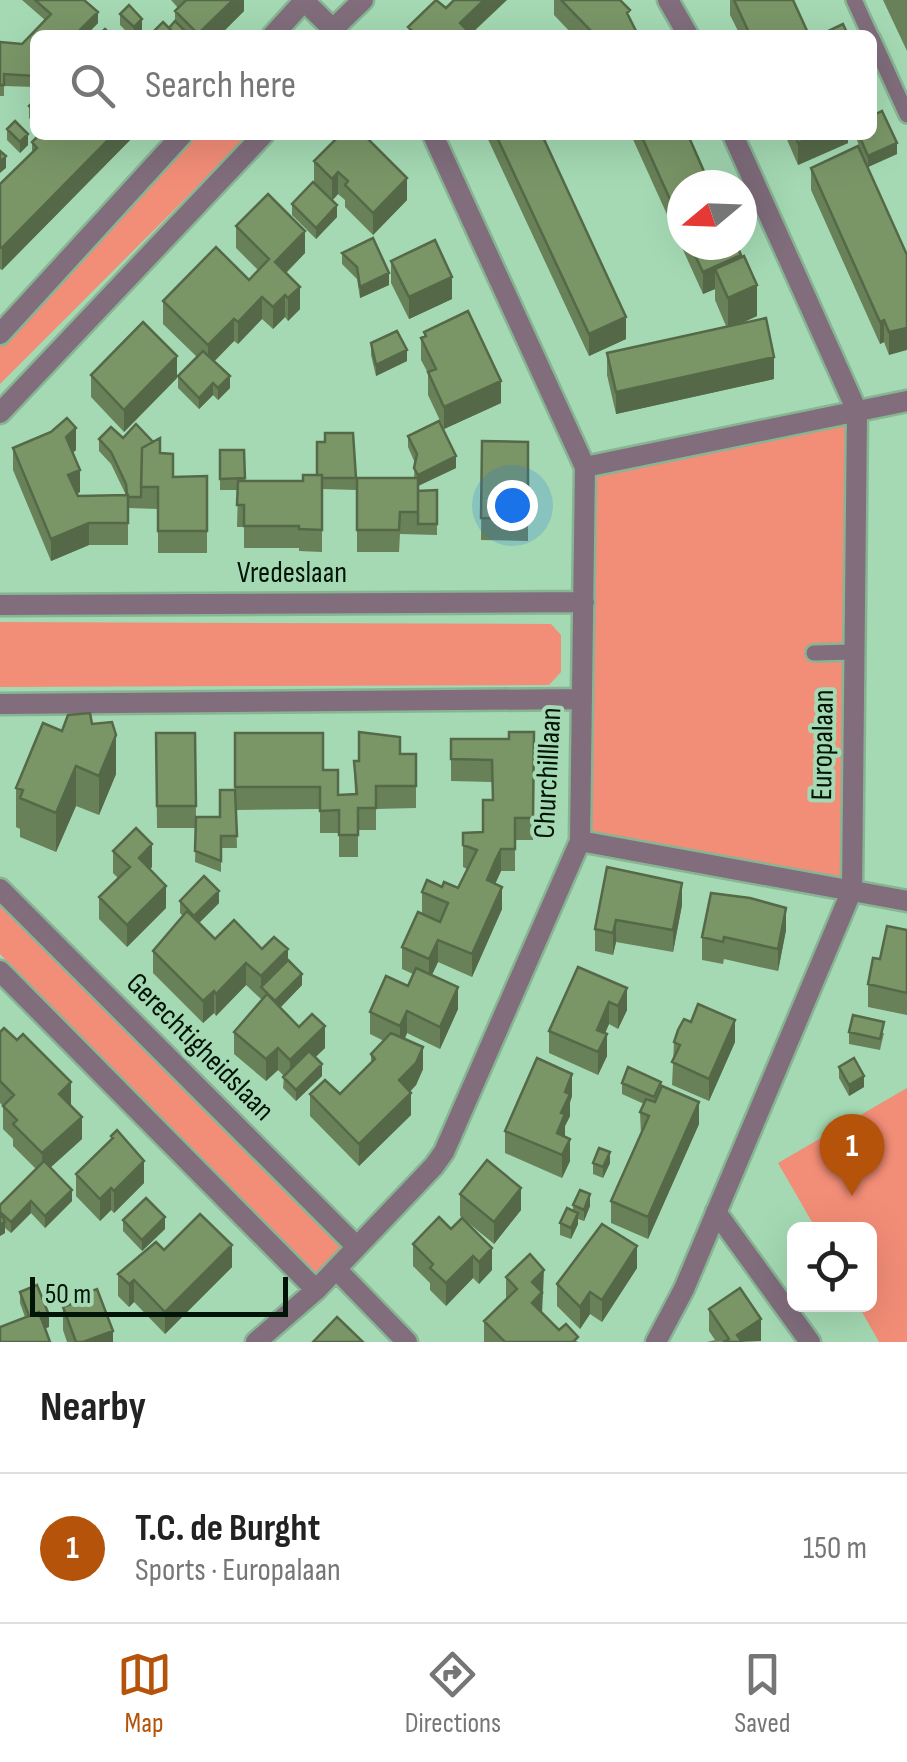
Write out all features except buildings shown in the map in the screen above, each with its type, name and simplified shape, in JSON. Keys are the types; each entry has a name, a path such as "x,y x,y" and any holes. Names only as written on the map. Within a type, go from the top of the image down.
{"street":[{"path":"277,30 304,0 334,30"},
{"path":"338,30 363,0"},
{"path":"668,0 685,30"},
{"path":"0,334 177,140"},
{"path":"0,413 257,140"},
{"name":"Churchilllaan","path":"256,1342 316,1290 444,1152 580,841 585,467 435,140"},
{"name":"Europalaan","path":"656,1342 684,1289 852,890 857,411 735,140"},
{"path":"585,467 907,401"},
{"name":"Vredeslaan","path":"0,605 584,602"},
{"path":"0,704 582,699"},
{"path":"580,841 907,901"},
{"name":"Gerechtigheidslaan","path":"0,889 356,1247"},
{"path":"0,971 316,1290"},
{"path":"716,1212 810,1342"},
{"path":"336,1269 408,1342"}],"lane":[{"path":"854,0 868,30"},
{"path":"877,50 907,114"},
{"path":"814,652 854,652"}],"shaded area":[{"path":"189,140 244,140 0,384 0,343"},
{"path":"848,422 849,884 586,839 592,473"},
{"path":"0,622 551,624 561,635 561,672 549,685 0,687"},
{"path":"0,905 349,1247 314,1279 0,954"},
{"path":"907,1088 907,1342 879,1342 862,1312 877,1312 877,1222 812,1222 778,1163"}],"place":[{"name":"T.C. de Burght","path":"852,1196"}]}
